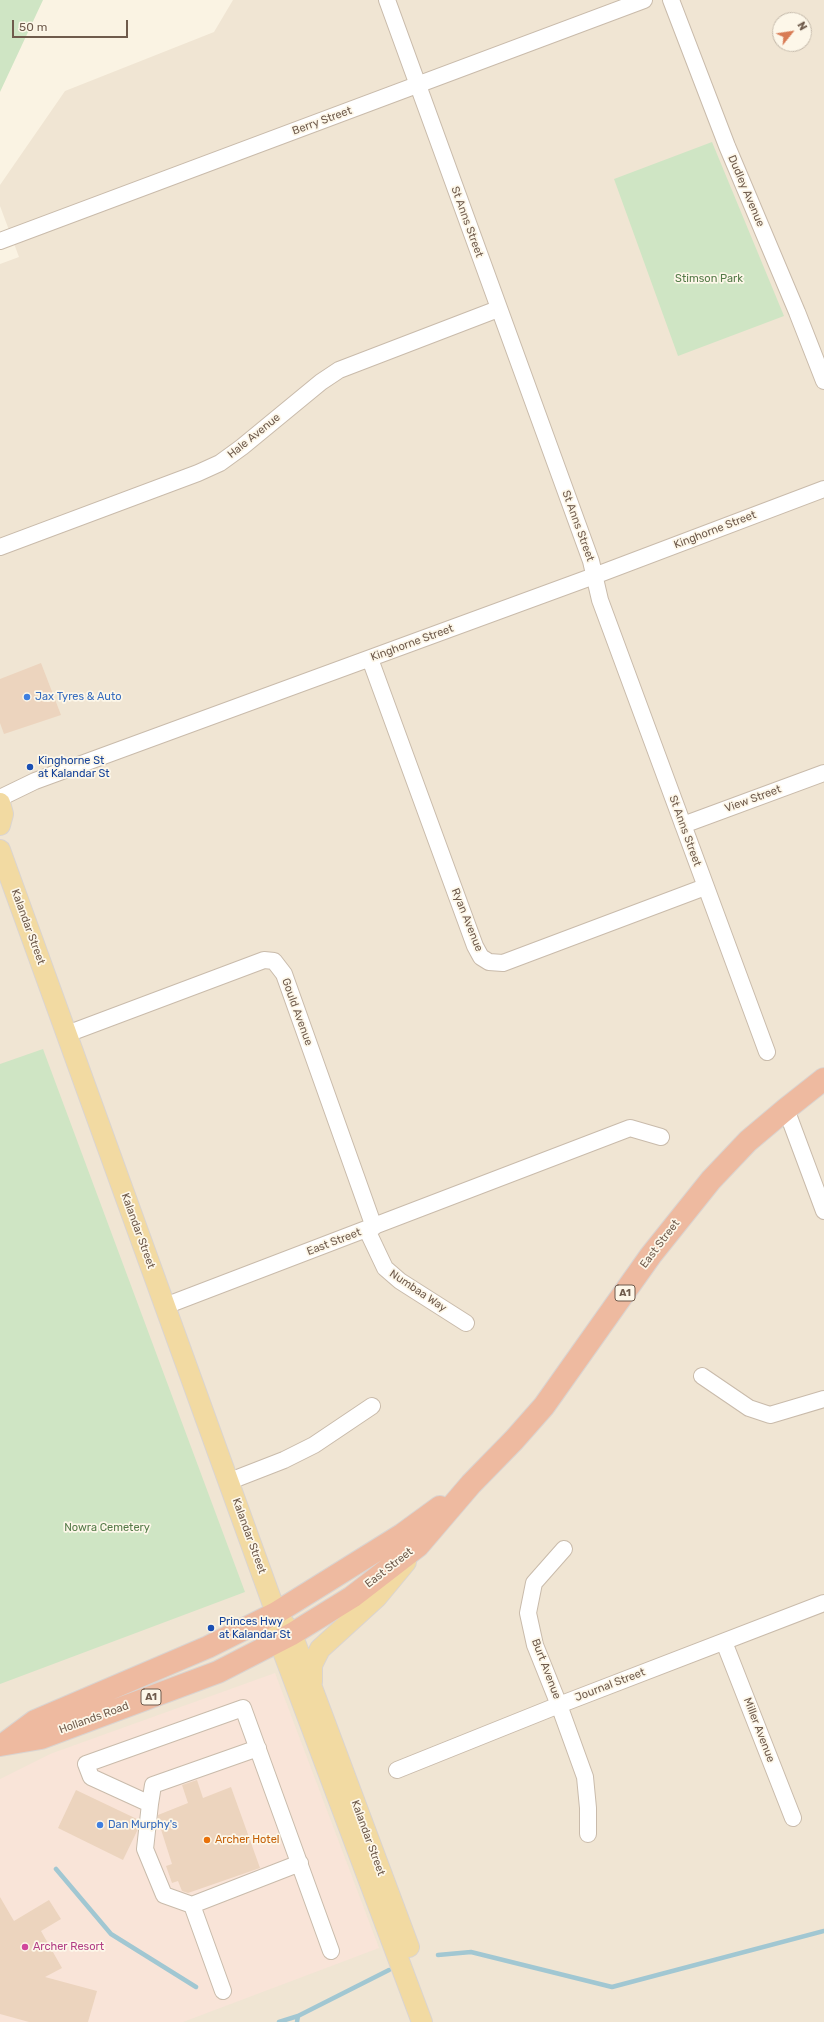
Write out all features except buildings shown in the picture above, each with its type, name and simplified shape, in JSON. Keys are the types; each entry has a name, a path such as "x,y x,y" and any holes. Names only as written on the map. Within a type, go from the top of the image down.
{"highway":[{"name":"East Street","path":"286,1637 352,1597 418,1546 471,1484 514,1440 544,1406 651,1255 691,1203 738,1152 786,1109 824,1080"},
{"name":"East Street","path":"276,1613 403,1534 471,1484"},
{"name":"Hollands Road","path":"2,1744 35,1721 208,1647 276,1613"},
{"name":"Hollands Road","path":"2,1744 41,1738 218,1672 286,1637"}],"main road":[{"path":"0,803 3,814 0,825"},
{"name":"Kalandar Street","path":"0,850 230,1482 276,1613 286,1637 422,2022"},
{"path":"312,1685 312,1665 320,1648 377,1597 418,1546"},
{"name":"Kalandar Street","path":"286,1637 312,1685 436,2022"}],"street":[{"name":"St Anns Street","path":"387,0 498,310 590,556 600,600 767,1052"},
{"name":"Berry Street","path":"0,241 644,0"},
{"name":"Dudley Avenue","path":"671,0 727,146 797,312 824,381"},
{"name":"Hale Avenue","path":"0,547 198,473 220,463 339,370 498,310"},
{"name":"Kinghorne Street","path":"0,798 43,778 594,576 824,489"},
{"name":"Ryan Avenue","path":"370,658 475,946 481,957 489,962 503,963 705,887"},
{"name":"View Street","path":"682,824 824,772"},
{"name":"Gould Avenue","path":"67,1034 264,960 274,961 284,974 371,1228"},
{"path":"786,1109 824,1211"},
{"name":"East Street","path":"165,1306 630,1128 661,1137"},
{"name":"Numbaa Way","path":"371,1228 385,1268 400,1281 466,1323"},
{"path":"702,1376 749,1408 770,1415 824,1399"},
{"path":"230,1482 284,1460 314,1445 372,1406"},
{"name":"Burt Avenue","path":"564,1549 534,1583 528,1613 535,1645 585,1777 588,1808 588,1834"},
{"name":"Journal Street","path":"397,1770 559,1705 824,1603"},
{"name":"Miller Avenue","path":"724,1642 793,1818"},
{"path":"150,1804 90,1777 86,1764 243,1708 331,1951"},
{"path":"258,1748 154,1785 150,1804 145,1849 164,1895 192,1905 300,1862"},
{"path":"192,1905 223,1991"}],"shaded area":[{"path":"233,0 824,0 824,2022 0,2022 0,264 19,257 0,206 0,185 65,91 214,32"},
{"path":"275,1673 379,1948 183,2022 0,2022 0,1779 50,1754"}],"green space":[{"path":"0,0 43,0 0,92"},
{"name":"Stimson Park","path":"712,142 784,316 678,356 614,179"},
{"name":"Nowra Cemetery","path":"43,1049 245,1592 0,1684 0,1064"}],"waterway":[{"path":"56,1869 111,1934 196,1987"},
{"path":"438,1955 471,1952 612,1987 824,1931"},
{"path":"297,2022 298,2016 389,1970"},
{"path":"279,2022 298,2016"}],"place":[{"name":"Jax Tyres & Auto","path":"27,697"},
{"name":"Kinghorne St at Kalandar St","path":"30,767"},
{"name":"Princes Hwy at Kalandar St","path":"211,1628"},
{"name":"Dan Murphy's","path":"100,1825"},
{"name":"Archer Hotel","path":"207,1840"},
{"name":"Archer Resort","path":"25,1947"}]}
